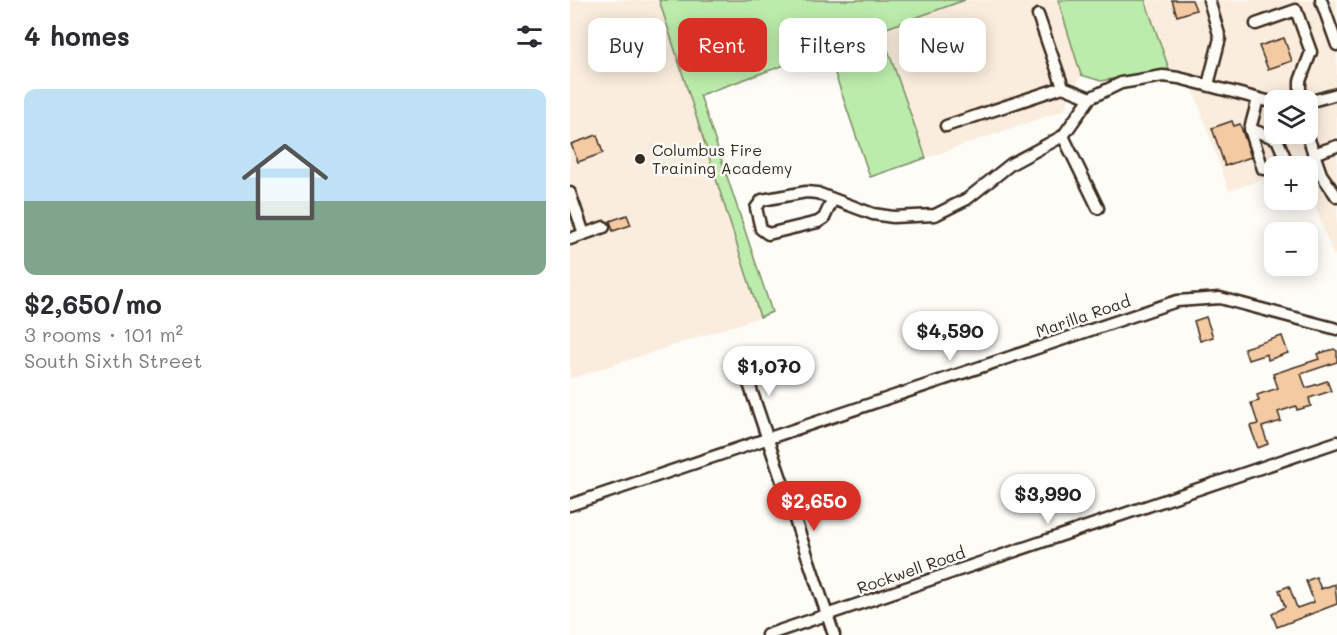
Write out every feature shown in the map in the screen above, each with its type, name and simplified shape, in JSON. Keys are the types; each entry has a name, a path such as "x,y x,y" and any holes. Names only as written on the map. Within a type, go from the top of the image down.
{"street":[{"path":"1208,85 1220,38 1209,0"},
{"path":"1321,0 1337,45"},
{"path":"1325,11 1337,7"},
{"path":"1256,24 1296,10 1311,52 1300,81 1300,90"},
{"path":"1038,15 1063,87"},
{"path":"831,201 824,218 818,222 768,234 761,229 756,208 762,200 806,192 817,193 831,201 873,214 894,217 935,214 967,199 1011,164 1063,136 1090,98 1121,84 1164,76 1264,100"},
{"path":"946,126 1063,87 1090,98"},
{"path":"1318,99 1337,94"},
{"path":"1250,129 1258,99"},
{"path":"1063,136 1098,208"},
{"path":"1310,144 1321,174 1337,197"},
{"path":"1314,154 1337,146"},
{"path":"570,193 584,234"},
{"path":"570,238 604,227"},
{"name":"Marilla Road","path":"570,505 767,437 1149,310 1189,299 1213,298 1234,301 1337,329"},
{"path":"743,366 834,635"},
{"name":"Rockwell Road","path":"767,635 1337,442"}],"shaded area":[{"name":"Columbus Fire Training Academy","path":"570,0 659,0 665,18 588,18 588,72 666,72 666,22 678,60 678,72 682,72 760,317 570,379"},
{"path":"965,0 1058,0 1081,75 1064,110 926,158 887,47 887,28 899,24 899,72 986,72 986,18 915,18"},
{"path":"1145,0 1337,0 1337,254 1333,255 1317,210 1318,156 1264,156 1264,179 1229,191 1194,92 1169,69"}],"green space":[{"path":"659,0 965,0 915,18 899,18 899,24 887,28 887,18 779,18 779,67 767,71 767,18 678,18 678,60"},
{"path":"1058,0 1145,0 1169,69 1101,81 1081,75"},
{"path":"887,47 926,158 870,177 834,72 887,72"},
{"path":"682,72 765,72 700,95 772,312 760,317"}],"building":[{"path":"1172,0 1192,0 1196,10 1177,16"},
{"path":"1284,38 1292,61 1268,69 1259,46"},
{"path":"1232,121 1234,126 1240,124 1251,157 1225,166 1212,128"},
{"path":"597,135 603,153 578,162 571,144"},
{"path":"627,215 631,225 613,231 610,221"},
{"path":"1206,317 1213,337 1200,341 1194,321"},
{"path":"1282,336 1288,353 1268,360 1267,354 1248,360 1244,348"},
{"path":"1334,349 1337,351 1337,362 1301,374 1306,388 1327,381 1331,391 1309,398 1311,406 1297,410 1296,406 1278,412 1281,421 1262,427 1268,444 1258,448 1250,426 1258,424 1251,403 1259,401 1257,395 1278,388 1273,374 1319,359 1317,354"},
{"path":"1316,577 1321,589 1335,584 1337,604 1277,627 1272,614 1285,607 1279,590 1289,586 1297,608 1314,602 1306,581"}],"place":[{"name":"Columbus Fire Training Academy","path":"640,159"}]}
